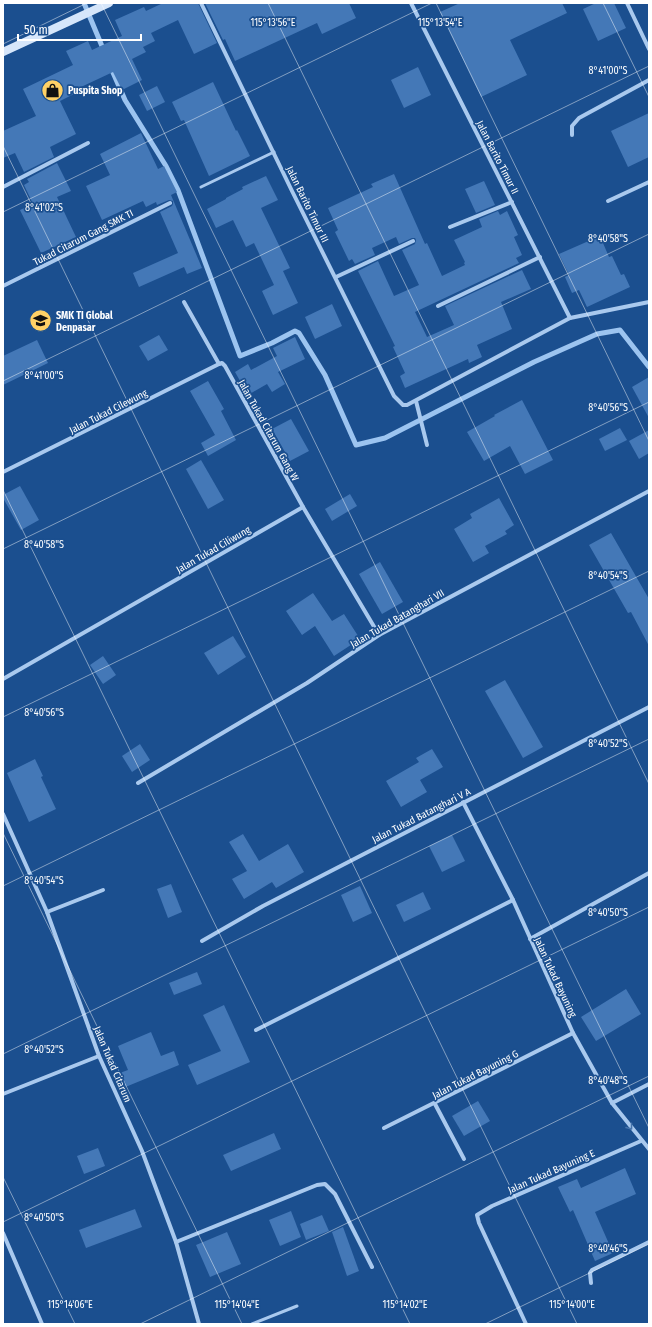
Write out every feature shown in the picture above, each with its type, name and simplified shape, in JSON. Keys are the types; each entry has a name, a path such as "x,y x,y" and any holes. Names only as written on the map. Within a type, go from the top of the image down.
{"street":[{"path":"3,52 109,3"},
{"name":"Jalan Barito Timur III","path":"201,3 394,396 403,405 408,405 416,401"},
{"name":"Jalan Barito Timur II","path":"411,3 570,318"},
{"path":"627,3 649,49"},
{"path":"572,135 572,126 579,118 649,80"},
{"path":"3,187 88,143"},
{"path":"608,201 649,182"},
{"path":"450,227 512,202"},
{"name":"Tukad Citarum Gang SMK TI","path":"3,286 170,203"},
{"path":"336,277 413,241"},
{"path":"438,306 540,257"},
{"name":"Jalan Tukad Citarum Gang W","path":"184,302 219,364 222,363 225,366 303,507"},
{"path":"427,445 418,414 416,401 570,318 649,302"},
{"name":"Jalan Tukad Cilewung","path":"3,472 219,364"},
{"name":"Jalan Tukad Batanghari VII","path":"138,783 306,683 379,636 649,491"},
{"path":"303,507 379,636"},
{"name":"Jalan Tukad Ciliwung","path":"3,679 303,507"},
{"name":"Jalan Tukad Batanghari V A","path":"202,941 262,906 649,707"},
{"name":"Jalan Tukad Bayuning","path":"463,802 513,900 573,1033 612,1103 649,1149"},
{"name":"Jalan Tukad Citarum","path":"3,814 47,912 99,1056 142,1151 176,1242 199,1324"},
{"path":"530,938 649,873"},
{"path":"47,912 103,890"},
{"path":"256,1030 513,900"},
{"name":"Jalan Tukad Bayuning G","path":"384,1128 435,1104 573,1033"},
{"path":"3,1094 99,1056"},
{"path":"612,1103 649,1084"},
{"path":"435,1104 464,1159"},
{"name":"Jalan Tukad Bayuning E","path":"526,1324 478,1223 477,1215 484,1210 641,1140"},
{"path":"176,1242 318,1185 325,1184 335,1194 372,1267"},
{"path":"3,1233 42,1324"},
{"path":"591,1283 590,1273 592,1270 649,1242"}],"lane":[{"path":"201,187 274,152"},
{"path":"252,1324 297,1306"}],"building":[{"path":"163,3 198,3 217,43 194,54 178,20 151,33 155,41 143,47 146,52 132,59 142,80 122,90 113,72 81,87 82,90 60,101 76,134 50,147 54,157 24,172 15,153 3,158 3,131 36,116 23,89 73,65 66,51 88,41 92,50 122,36 115,20 144,7 146,11"},
{"path":"205,3 349,3 356,18 322,34 317,23 235,61 225,39 223,40"},
{"path":"460,3 562,3 567,13 510,40 527,75 481,97 440,12"},
{"path":"596,3 614,3 626,28 598,41 583,9"},
{"path":"418,67 431,95 404,108 391,80"},
{"path":"213,82 236,131 237,130 250,156 209,176 184,120 181,121 172,102"},
{"path":"157,86 165,102 147,111 139,95"},
{"path":"649,113 649,157 628,167 611,131"},
{"path":"141,133 158,169 164,166 177,192 171,195 202,268 187,274 184,267 139,287 133,273 178,253 160,212 172,206 173,201 169,200 157,205 156,202 146,207 143,201 102,220 86,186 110,175 100,154"},
{"path":"57,163 71,191 57,197 76,237 41,253 20,210 33,204 24,185 29,182 27,179"},
{"path":"394,174 425,244 427,243 442,276 465,265 465,262 454,240 482,227 479,219 498,211 500,215 507,211 518,235 514,237 522,255 516,258 519,263 415,312 427,337 454,325 445,306 522,270 531,289 501,302 512,329 477,345 482,357 469,363 468,359 405,388 400,376 405,373 393,347 395,346 358,271 378,261 394,296 419,285 402,250 415,244 416,240 415,238 412,238 399,244 396,237 372,248 375,255 355,264 352,259 349,261 335,232 338,230 328,208 373,187 371,184"},
{"path":"266,176 278,200 261,208 290,268 283,271 298,303 273,315 262,291 274,285 254,243 246,247 233,220 216,228 207,209 243,189 242,187"},
{"path":"484,181 495,205 476,213 465,189"},
{"path":"600,236 609,257 612,256 621,275 624,274 630,287 587,307 579,290 572,293 565,277 569,275 559,254"},
{"path":"332,304 342,326 315,339 305,317"},
{"path":"159,335 168,350 148,361 139,346"},
{"path":"295,337 305,359 278,372 285,384 272,392 267,384 248,395 235,372 248,364 251,370 277,356 273,348"},
{"path":"37,340 48,363 3,385 3,356"},
{"path":"649,377 649,418 632,387"},
{"path":"208,381 224,409 221,411 236,440 208,456 201,443 215,435 190,391"},
{"path":"522,400 553,460 525,474 510,446 484,461 467,432"},
{"path":"291,419 309,451 290,461 272,429"},
{"path":"620,428 627,440 605,451 599,439"},
{"path":"649,430 649,453 639,459 629,441"},
{"path":"201,460 224,500 208,509 186,469"},
{"path":"20,486 39,520 21,530 3,498 3,495"},
{"path":"350,494 357,506 332,521 325,509"},
{"path":"499,498 514,525 505,531 507,534 485,546 489,553 473,562 454,529 472,518 470,514"},
{"path":"611,533 649,599 649,646 631,612 628,613 589,545"},
{"path":"380,562 403,602 382,614 359,574"},
{"path":"313,593 332,621 344,614 360,639 334,656 315,626 302,635 286,611"},
{"path":"233,636 246,657 218,675 204,653"},
{"path":"103,656 116,675 103,684 90,665"},
{"path":"505,680 543,747 523,758 485,691"},
{"path":"140,744 150,760 132,772 122,756"},
{"path":"432,749 443,767 420,780 427,792 401,807 386,781 419,762 416,758"},
{"path":"35,759 43,776 41,777 56,809 29,822 7,773"},
{"path":"243,834 259,861 288,844 304,872 276,888 272,882 244,899 232,879 247,871 229,842"},
{"path":"452,835 465,861 442,872 429,846"},
{"path":"171,884 182,912 168,918 157,889"},
{"path":"360,886 372,913 353,922 341,895"},
{"path":"423,892 431,909 404,922 396,905"},
{"path":"197,972 202,984 174,995 169,983"},
{"path":"626,989 641,1014 596,1041 581,1017"},
{"path":"224,1005 250,1062 197,1085 188,1065 221,1051 203,1015"},
{"path":"151,1032 161,1056 174,1051 179,1065 123,1088 117,1074 128,1070 118,1046"},
{"path":"478,1101 490,1121 464,1136 452,1116"},
{"path":"274,1133 281,1149 231,1171 223,1155"},
{"path":"98,1148 105,1166 84,1174 77,1156"},
{"path":"625,1168 636,1194 595,1212 613,1253 595,1261 573,1210 570,1212 558,1187 577,1179 581,1188"},
{"path":"135,1209 142,1227 86,1248 79,1230"},
{"path":"291,1211 301,1237 280,1246 269,1220"},
{"path":"322,1215 329,1231 306,1240 300,1224"},
{"path":"343,1227 359,1271 347,1276 332,1232"},
{"path":"227,1232 241,1264 210,1277 196,1245"}],"waterway":[{"path":"84,3 104,51"},
{"path":"111,68 125,100 166,166 178,190 240,356 272,343 295,331 299,333 325,375 356,445 385,438 534,362 597,334 620,330 649,367"}],"place":[{"name":"Puspita Shop","path":"53,90"},
{"name":"SMK TI Global Denpasar","path":"40,321"}]}
